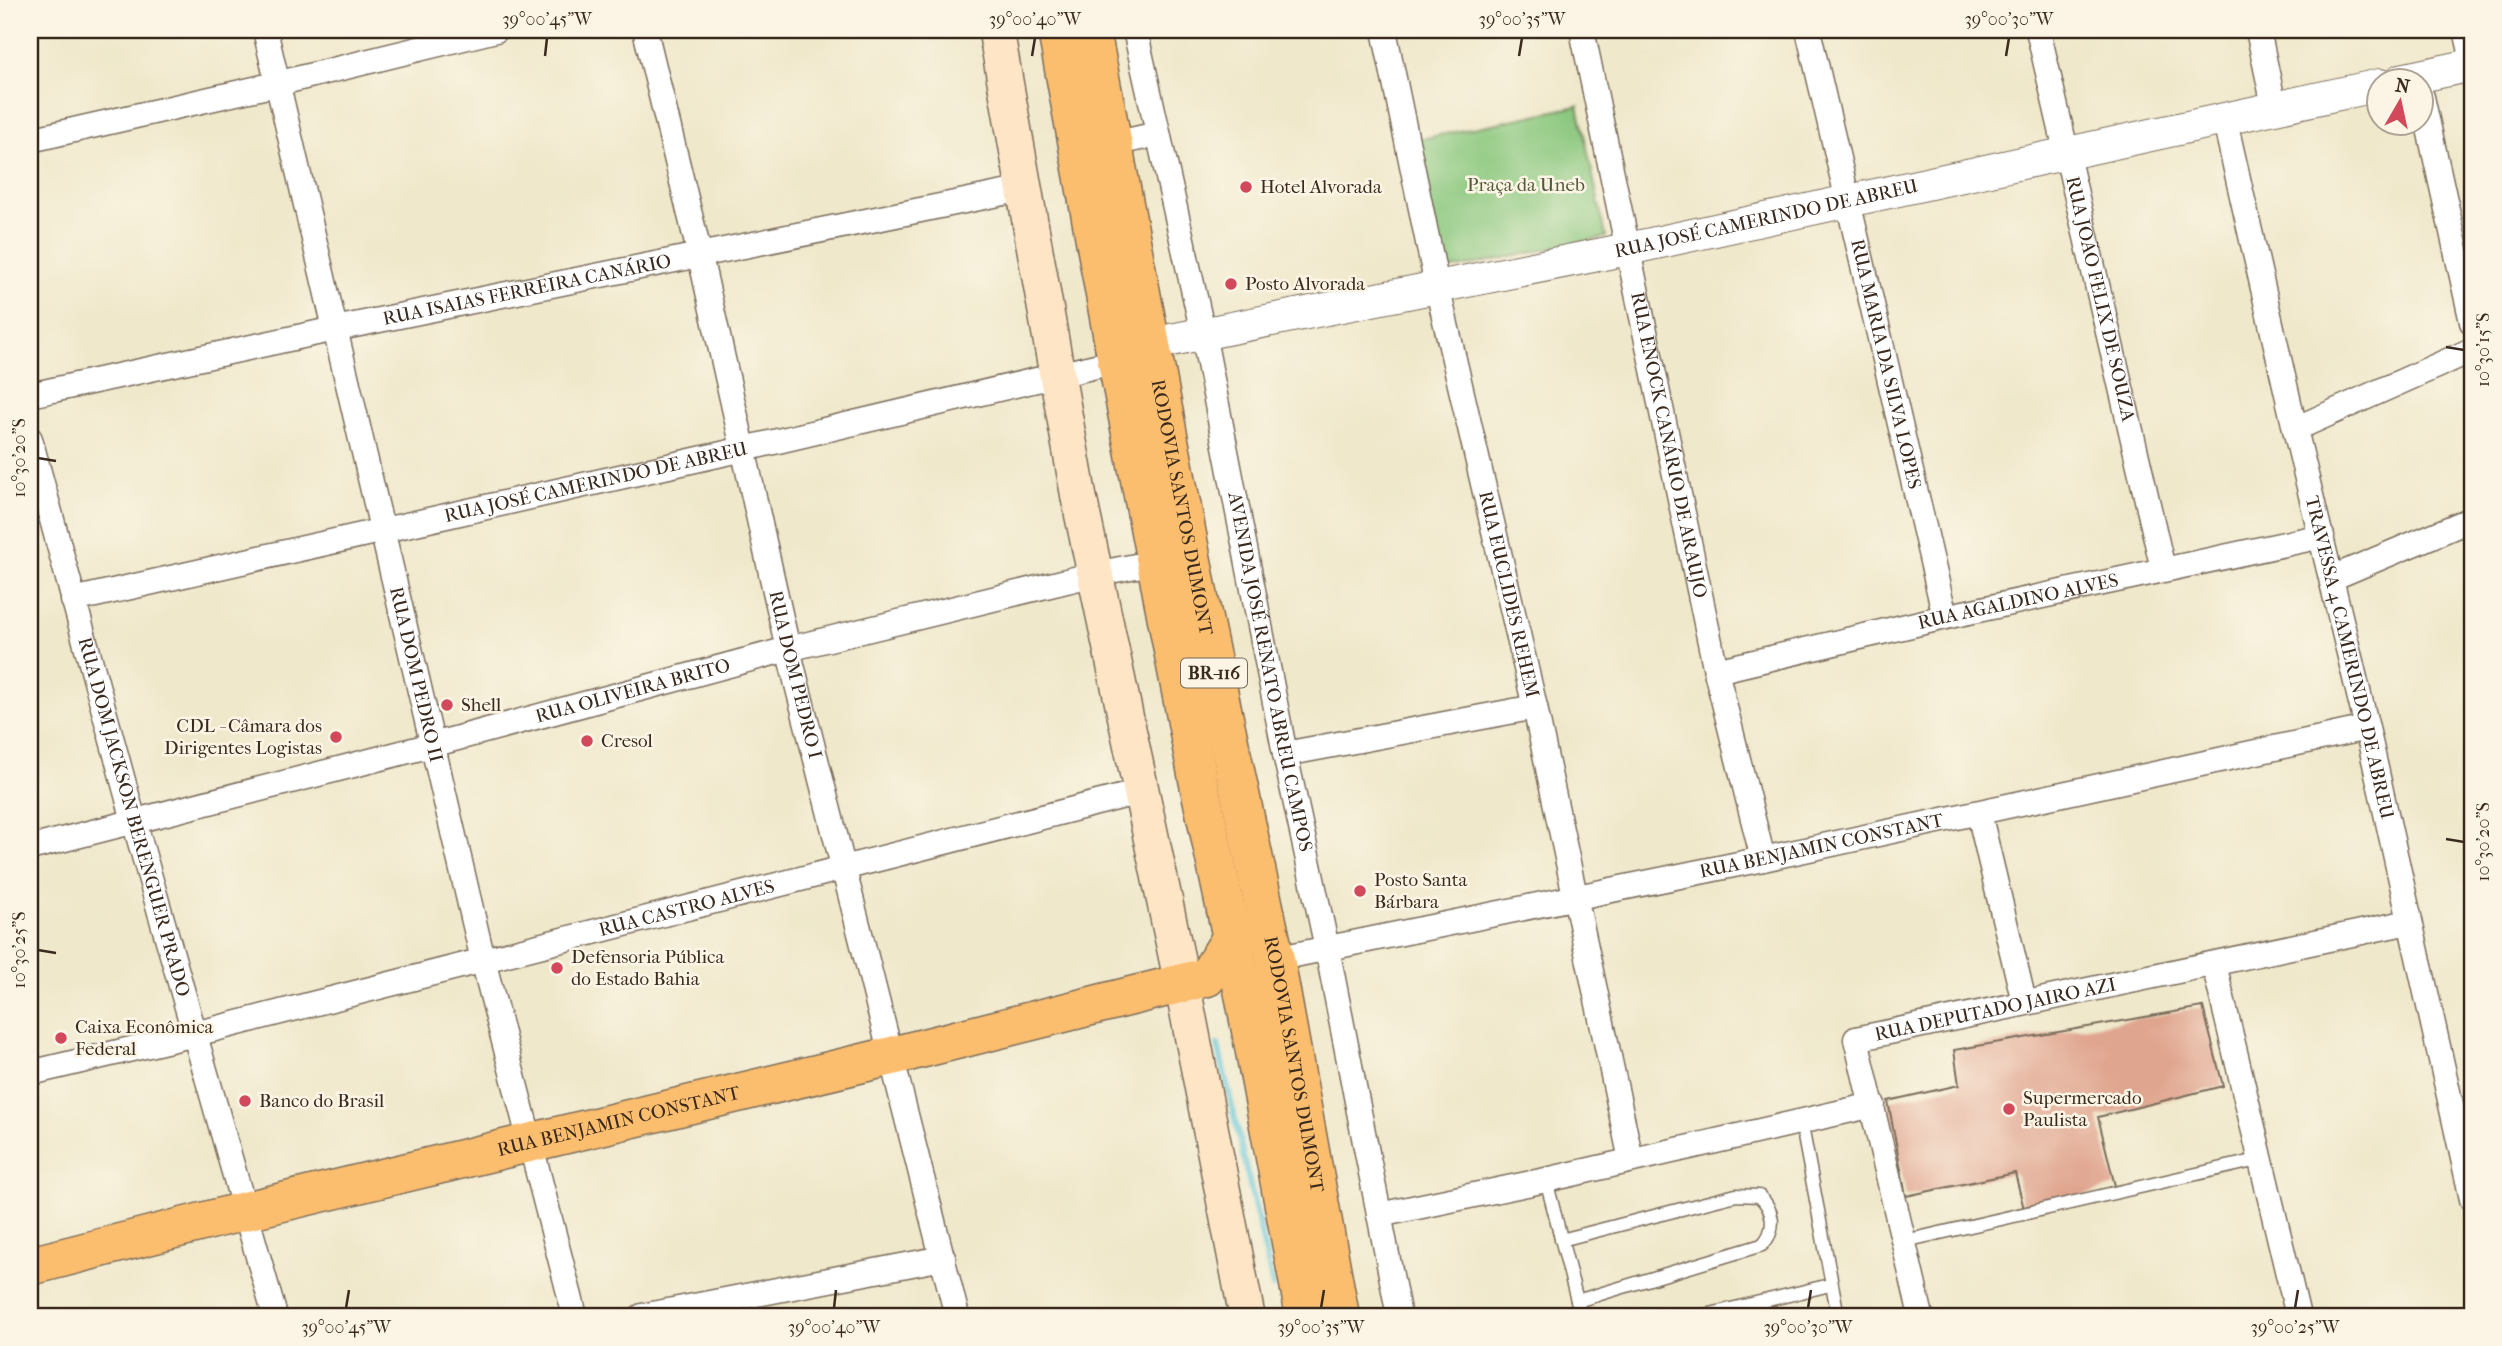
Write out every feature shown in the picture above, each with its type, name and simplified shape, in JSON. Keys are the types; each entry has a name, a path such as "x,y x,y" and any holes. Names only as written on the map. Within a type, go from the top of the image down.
{"main road":[{"path":"996,30 1095,573 1140,792 1195,980 1248,1316"},
{"name":"RODOVIA SANTOS DUMONT","path":"1057,30 1117,361 1230,940 1267,969 1305,1316"},
{"name":"RODOVIA SANTOS DUMONT","path":"1091,30 1267,969 1340,1316"},
{"path":"1195,980 1230,940"},
{"name":"RUA BENJAMIN CONSTANT","path":"1230,940 1267,969"},
{"path":"1195,980 1267,969"},
{"name":"RUA BENJAMIN CONSTANT","path":"30,1266 245,1211 531,1144 1195,980"}],"street":[{"name":"RUA DOM PEDRO II","path":"265,30 483,960 575,1316"},
{"path":"30,140 496,30"},
{"name":"RUA DOM PEDRO I","path":"645,30 789,649 957,1316"},
{"name":"AVENIDA JOSÉ RENATO ABREU CAMPOS","path":"1135,30 1203,333 1399,1316"},
{"name":"RUA EUCLIDES REHEM","path":"1384,30 1437,286 1535,707 1631,1160"},
{"name":"RUA ENOCK CANÁRIO DE ARAUJO","path":"1582,30 1716,671 1763,859"},
{"name":"RUA MARIA DA SILVA LOPES","path":"1808,30 1945,617"},
{"name":"RUA JOÃO FELIX DE SOUZA","path":"2038,30 2163,569"},
{"path":"2258,30 2274,106"},
{"path":"2466,30 2472,57"},
{"path":"2436,77 2472,65"},
{"name":"RUA JOSÉ CAMERINDO DE ABREU","path":"1151,344 1628,249 2366,88"},
{"name":"TRAVESSA 4 CAMERINDO DE ABREU","path":"2224,117 2367,728 2472,1199"},
{"path":"1113,144 1158,134"},
{"path":"2427,136 2472,322"},
{"name":"RUA ISAIAS FERREIRA CANÁRIO","path":"30,395 1024,189"},
{"path":"2295,429 2472,350"},
{"name":"RUA JOSÉ CAMERINDO DE ABREU","path":"73,600 744,449 1117,361"},
{"name":"RUA DOM JACKSON BERENGUER PRADO","path":"30,439 134,821 275,1316"},
{"path":"2332,578 2472,519"},
{"name":"RUA AGALDINO ALVES","path":"1716,671 1945,617 2322,536"},
{"name":"RUA OLIVEIRA BRITO","path":"30,848 432,745 789,649 1095,573 1156,562"},
{"path":"1285,754 1535,707"},
{"name":"RUA BENJAMIN CONSTANT","path":"1267,969 1327,948 1763,859 2367,728"},
{"name":"RUA CASTRO ALVES","path":"30,1073 195,1034 1140,792"},
{"path":"1979,813 2024,1002"},
{"name":"RUA DEPUTADO JAIRO AZI","path":"1873,1105 1856,1039 2409,922"},
{"path":"2214,964 2262,1159 2293,1315"},
{"path":"1379,1215 1546,1180 1873,1105 1921,1316"},
{"path":"642,1316 943,1258"}],"lane":[{"path":"1801,1121 1838,1316"},
{"path":"1905,1241 2262,1159"},
{"path":"1546,1180 1581,1316"},
{"path":"1561,1240 1735,1195 1759,1196 1771,1212 1772,1229 1762,1245 1577,1301"},
{"path":"1702,1316 1830,1285"}],"green space":[{"name":"Praça da Uneb","path":"1578,106 1606,237 1443,271 1416,140"}],"building":[{"name":"Supermercado Paulista","path":"2203,1007 2223,1086 2098,1117 2115,1186 2025,1213 2015,1173 1906,1196 1888,1101 1959,1085 1954,1050"}],"waterway":[{"path":"1218,1045 1273,1287"}],"place":[{"name":"Hotel Alvorada","path":"1246,187"},
{"name":"Posto Alvorada","path":"1231,284"},
{"name":"Shell","path":"447,705"},
{"name":"CDL - Câmara dos Dirigentes Logistas","path":"336,737"},
{"name":"Cresol","path":"587,741"},
{"name":"Posto Santa Bárbara","path":"1360,891"},
{"name":"Defensoria Pública do Estado Bahia","path":"557,968"},
{"name":"Caixa Econômica Federal","path":"61,1038"},
{"name":"Banco do Brasil","path":"245,1101"},
{"name":"Supermercado Paulista","path":"2009,1109"}]}
